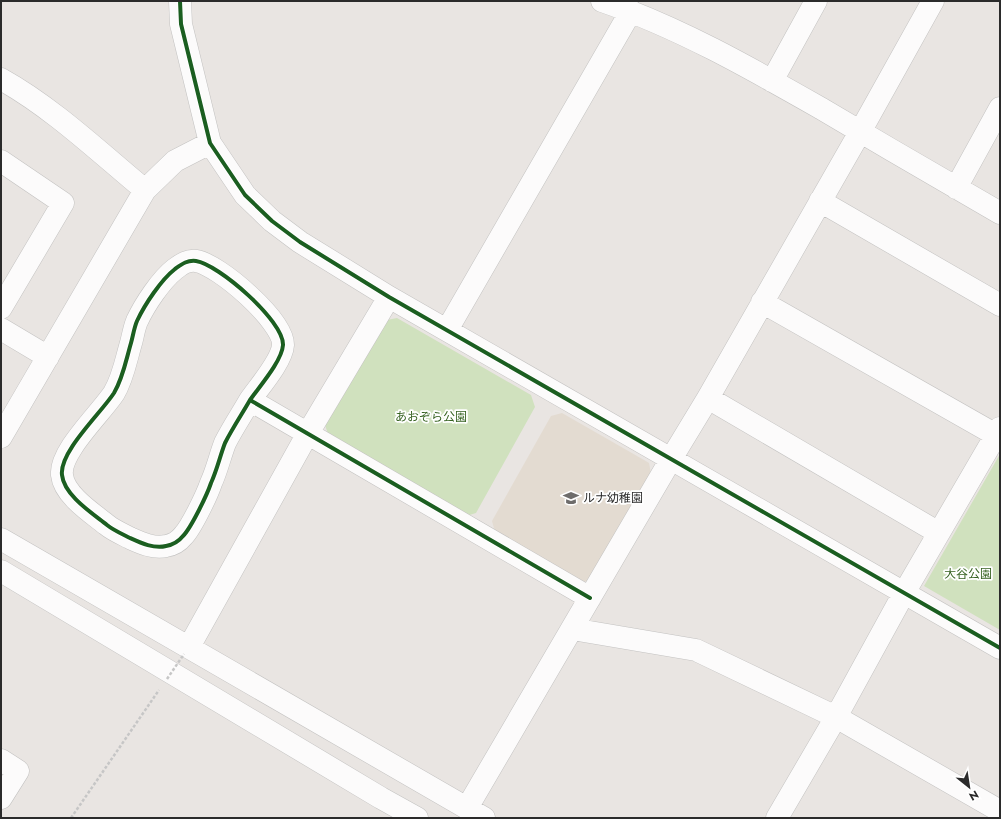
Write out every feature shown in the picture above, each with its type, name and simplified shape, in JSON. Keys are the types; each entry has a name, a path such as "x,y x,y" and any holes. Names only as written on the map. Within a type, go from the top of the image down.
{"street":[{"path":"180,1 181,24 210,143 245,195 272,221 300,242 389,297 1000,648"},
{"path":"602,1 632,11 690,37 772,81 1000,213"},
{"path":"772,81 816,1"},
{"path":"1,539 187,651 475,813 572,628 708,398 933,1"},
{"path":"447,330 632,11"},
{"path":"1,80 31,98 84,139 145,190"},
{"path":"956,188 1000,108"},
{"path":"1,438 145,190 175,161 210,143"},
{"path":"1,161 62,203 4,295"},
{"path":"820,201 1000,305"},
{"path":"190,260 198,261 221,275 247,294 267,313 280,333 283,345 278,361 250,400 225,443 211,484 188,530 182,537 167,546 152,546 141,543 109,527 71,496 63,479 62,473 63,464 67,455 107,404 119,382 137,321 151,298 164,279 185,262 190,260"},
{"path":"187,651 308,433 389,297"},
{"path":"762,302 998,431 777,818"},
{"path":"1,329 48,357"},
{"path":"708,398 940,533"},
{"path":"250,400 590,598"},
{"path":"1,571 374,794 417,818"},
{"path":"572,628 696,650 836,717 1000,811"},
{"path":"1,760 18,771 1,798"}],"path":[{"path":"70,818 187,651"}],"shaded area":[{"name":"ルナ幼稚園","path":"562,413 649,463 651,474 592,579 582,583 495,532 492,521 551,416"}],"green space":[{"name":"あおぞら公園","path":"397,318 531,395 535,407 476,513 466,516 329,437 325,425 387,320"},
{"name":"大谷公園","path":"1000,454 1000,630 924,586"}],"cycle path":[{"path":"180,1 181,24 210,143 245,195 272,221 300,242 389,297 1000,648"},
{"path":"250,400 270,374 279,359 283,345 280,335 273,322 262,309 248,295 219,272 206,264 196,261 185,263 175,269 164,279 140,314 135,326 120,381 114,393 82,433 67,455 63,466 62,475 64,482 73,496 109,527 148,545 161,547 173,544 180,540 194,519 209,488 225,443 250,400 590,598"}],"place":[{"name":"ルナ幼稚園","path":"571,498"}]}
